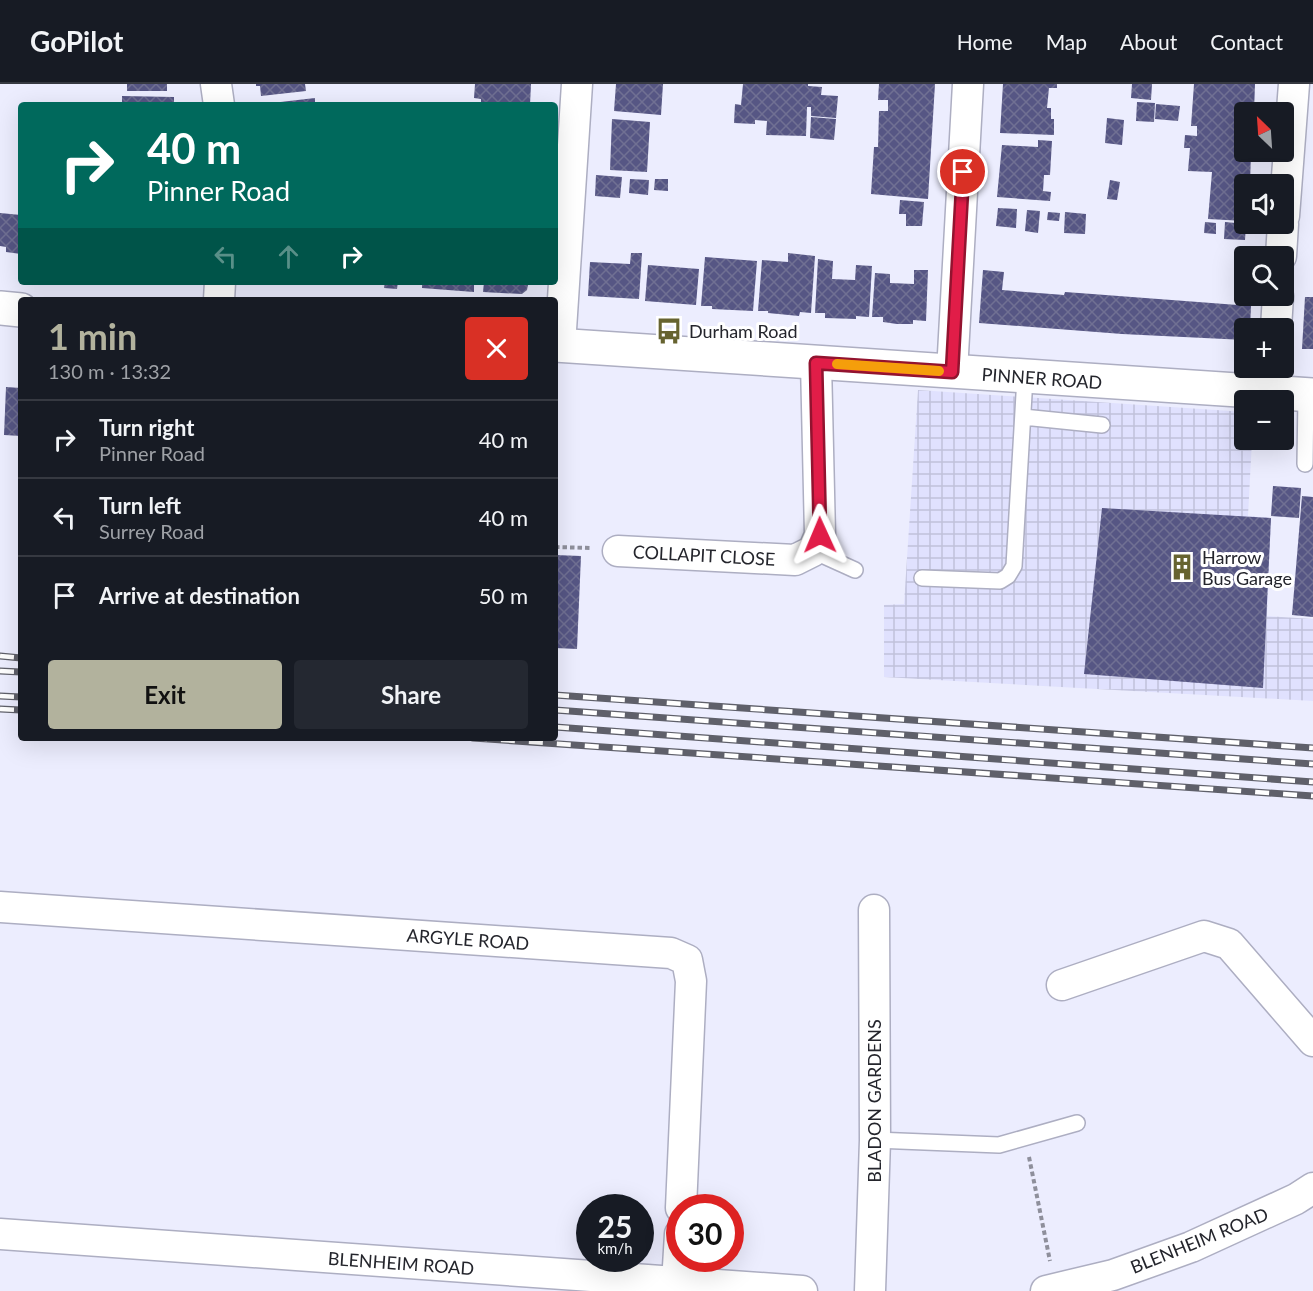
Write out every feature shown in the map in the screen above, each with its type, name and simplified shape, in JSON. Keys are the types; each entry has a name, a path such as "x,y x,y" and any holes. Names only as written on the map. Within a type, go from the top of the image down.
{"main road":[{"path":"0,308 18,310"},
{"name":"PINNER ROAD","path":"558,345 1026,377 1273,380 1310,395"}],"street":[{"path":"216,84 219,102"},
{"path":"558,332 577,84"},
{"path":"952,372 968,84"},
{"path":"1287,174 1294,84"},
{"path":"813,551 820,535 816,363"},
{"name":"COLLAPIT CLOSE","path":"618,551 795,560 813,551"},
{"name":"ARGYLE ROAD","path":"0,908 660,953 687,960 691,981 682,1194"},
{"name":"BLADON GARDENS","path":"870,1291 875,1140 874,910"},
{"path":"1062,985 1204,936 1230,944 1313,1041"},
{"name":"BLENHEIM ROAD","path":"1051,1290 1113,1275 1191,1247 1296,1199 1313,1188"},
{"name":"BLENHEIM ROAD","path":"0,1234 802,1291"},
{"path":"677,1283 678,1272"}],"lane":[{"path":"922,578 1000,580 1008,576 1014,566 1026,377"},
{"path":"1305,464 1310,395"},
{"path":"1023,417 1102,425"},
{"path":"813,551 855,570"},
{"path":"875,1140 999,1145 1077,1123"}],"path":[{"path":"558,546 606,548 618,551"},
{"path":"1025,1138 1051,1290"}],"shaded area":[{"path":"918,390 1234,411 1234,450 1251,450 1248,516 1271,518 1267,616 1313,619 1313,701 884,677 884,605 904,604"}],"building":[{"path":"127,84 167,84 167,91 127,91"},
{"path":"256,84 305,84 306,91 261,96 260,86"},
{"path":"475,84 531,84 530,102 481,102 481,99 474,98"},
{"path":"616,84 663,84 661,115 614,111"},
{"path":"743,84 808,84 808,86 822,87 821,95 838,96 836,118 811,116 811,107 807,107 806,136 766,135 767,121 755,120 755,124 734,123 735,104 741,105"},
{"path":"879,84 935,84 928,199 871,194 874,147 878,147 879,111 888,111 888,100 878,100"},
{"path":"1003,84 1057,84 1057,88 1049,88 1047,108 1051,108 1051,119 1054,119 1054,135 1000,133"},
{"path":"1132,84 1152,84 1151,100 1131,98"},
{"path":"1194,84 1255,84 1254,102 1234,102 1234,162 1251,162 1250,174 1234,174 1234,220 1208,219 1212,172 1188,171 1190,148 1184,148 1185,135 1197,136 1197,126 1191,126"},
{"path":"122,96 174,97 174,102 122,102"},
{"path":"315,98 315,102 280,102"},
{"path":"1137,102 1155,103 1154,122 1136,121"},
{"path":"1156,104 1180,106 1178,121 1155,119"},
{"path":"811,117 836,119 834,140 810,138"},
{"path":"1107,118 1124,120 1122,145 1105,143"},
{"path":"612,119 650,122 647,172 610,170"},
{"path":"1038,140 1052,141 1050,175 1044,175 1043,191 1051,192 1050,201 997,197 1002,145 1038,147"},
{"path":"596,175 622,177 620,198 595,196"},
{"path":"630,179 649,180 648,195 629,193"},
{"path":"655,179 668,179 668,191 654,190"},
{"path":"1110,180 1120,182 1117,200 1107,199"},
{"path":"900,200 924,202 922,226 906,226 906,214 899,214"},
{"path":"998,208 1017,209 1016,228 996,226"},
{"path":"1027,210 1040,211 1038,233 1025,231"},
{"path":"1048,212 1060,213 1059,221 1047,220"},
{"path":"1065,212 1086,214 1085,234 1064,233"},
{"path":"0,213 18,215 18,254 6,252 6,247 0,246"},
{"path":"1205,222 1216,223 1216,234 1204,233"},
{"path":"1225,222 1234,223 1234,234 1245,234 1245,240 1224,239"},
{"path":"631,253 642,253 639,299 588,296 590,262 630,264"},
{"path":"788,253 815,256 811,313 800,312 799,316 758,311 762,260 788,262"},
{"path":"705,257 757,261 753,311 712,309 712,306 701,306"},
{"path":"818,259 833,261 832,279 855,280 856,265 872,266 869,317 825,318 825,313 815,313"},
{"path":"648,265 699,269 696,305 645,301"},
{"path":"914,270 928,270 926,321 913,320 913,324 897,324 883,322 883,317 872,317 875,273 890,274 890,283 914,284"},
{"path":"983,270 1004,272 1002,290 1064,295 1065,292 1251,306 1250,318 1234,318 1234,339 979,323"},
{"path":"384,285 398,285 397,289 384,288"},
{"path":"422,285 474,285 474,292 422,288"},
{"path":"484,285 528,285 527,290 522,294 483,292"},
{"path":"1305,297 1313,297 1313,349 1302,349"},
{"path":"6,387 18,388 18,436 4,435"},
{"path":"1273,486 1301,488 1299,518 1271,516"},
{"path":"1302,496 1313,497 1313,617 1292,615"},
{"name":"Harrow Bus Garage","path":"1102,508 1271,518 1263,688 1084,674"},
{"path":"558,555 581,556 577,649 558,648"}],"railway":[{"path":"0,656 18,658"},
{"path":"0,671 18,672"},
{"path":"558,695 1313,748"},
{"path":"0,696 18,697"},
{"path":"0,709 18,710"},
{"path":"558,710 1313,764"},
{"path":"558,727 1313,782"},
{"path":"516,741 1313,796"}],"slow traffic":[{"path":"837,364 939,371"}],"place":[{"name":"Durham Road","path":"669,331"},
{"name":"Harrow Bus Garage","path":"1182,567"}],"route":[{"path":"820,535 816,363 952,372 963,172"}]}
